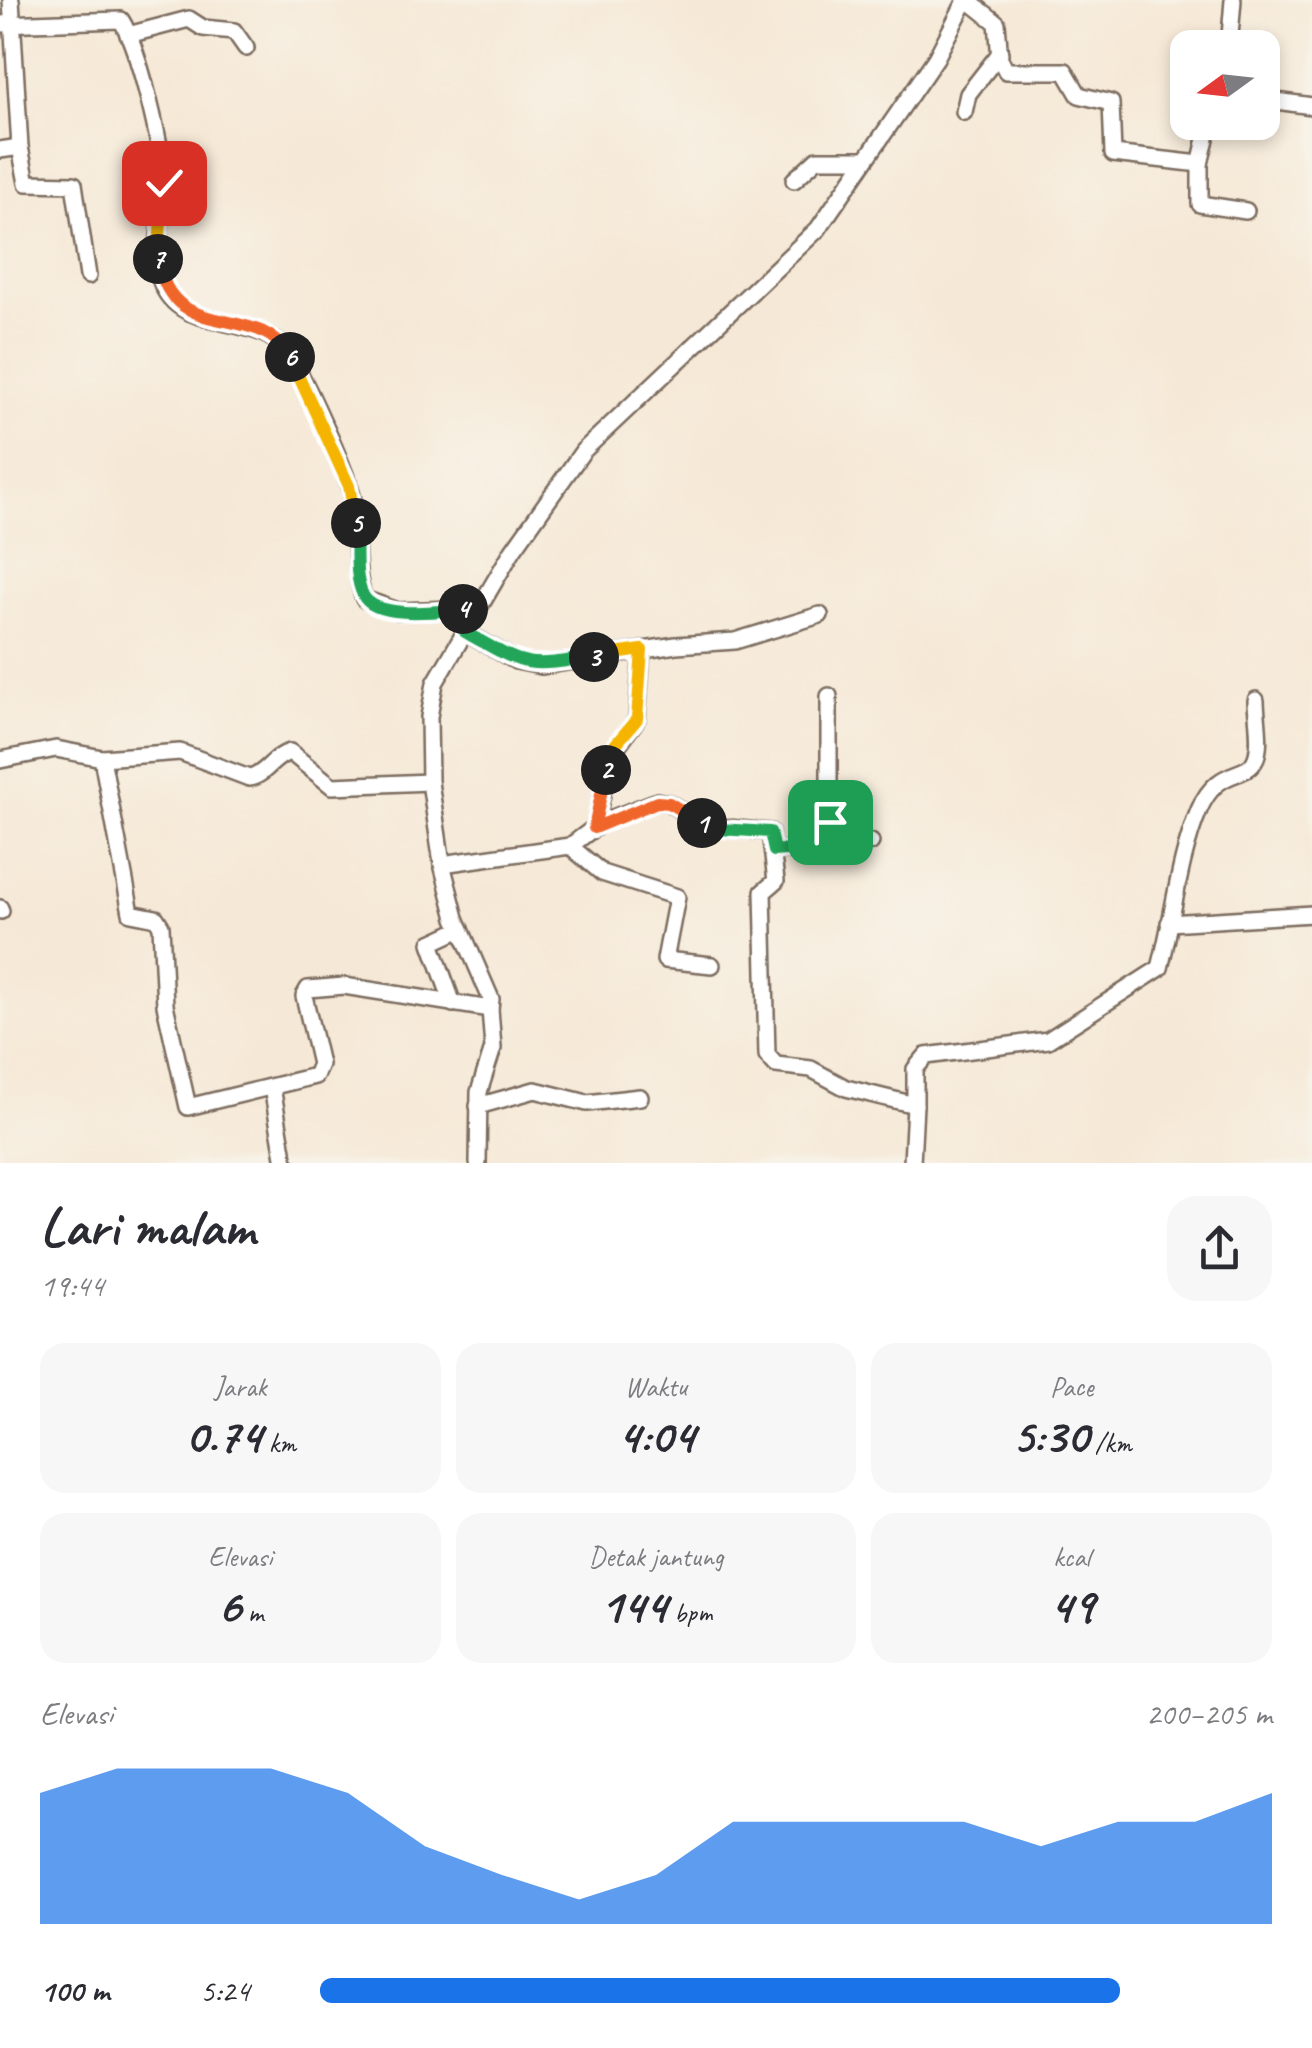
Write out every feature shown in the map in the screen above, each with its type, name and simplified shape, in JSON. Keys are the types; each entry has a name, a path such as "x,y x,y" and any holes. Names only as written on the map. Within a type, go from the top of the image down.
{"street":[{"path":"11,0 6,24 27,183 74,184 88,276"},
{"path":"478,1163 478,1106 493,1048 490,1009 487,987 461,929 442,864 430,782 432,699 444,665 512,550 584,451 818,229 936,58 967,0 998,22 1006,72 1065,71 1080,95 1112,104 1113,154 1200,164"},
{"path":"1230,30 1233,0"},
{"path":"6,24 112,17 121,20 128,34 164,183 157,255 162,284 179,304 203,318 266,334 288,351 349,486 364,599 378,608 398,611 477,608"},
{"path":"128,34 189,19 203,28 234,31 246,48"},
{"path":"964,112 968,94 1000,53"},
{"path":"1280,102 1312,106"},
{"path":"1206,140 1200,164 1200,204 1246,210"},
{"path":"0,150 20,147"},
{"path":"794,180 818,159 863,159"},
{"path":"465,632 529,666 735,641 820,615"},
{"path":"594,828 610,756 637,719 642,650"},
{"path":"829,696 829,811 839,845"},
{"path":"912,1163 915,1069 926,1056 1031,1045 1068,1030 1160,968 1186,846 1207,794 1219,779 1247,768 1257,756 1256,700"},
{"path":"0,760 56,749 102,758 180,752 250,778 258,777 277,755 290,752 332,786 430,782"},
{"path":"102,758 131,913 156,918 161,926 165,1005 188,1107 319,1072 304,996 308,989 344,986 490,1009"},
{"path":"442,864 570,846 594,828 663,801 708,826 770,832 775,885 763,892 762,898 770,1062 812,1070 846,1088 915,1105"},
{"path":"774,851 871,842"},
{"path":"570,846 602,872 677,897 665,960 712,965"},
{"path":"1169,923 1312,914"},
{"path":"453,1004 431,943 461,929"},
{"path":"272,1087 285,1163"},
{"path":"478,1106 534,1090 586,1104 640,1097"}],"route":[{"path":"164,183 157,255 162,284 179,304 203,318 266,334 288,351 349,486 364,599 378,608 398,611 477,608 465,632 529,666 642,650 637,719 610,756 594,828 625,812 663,801 718,829 770,832 774,851 839,845 830,822"}]}
